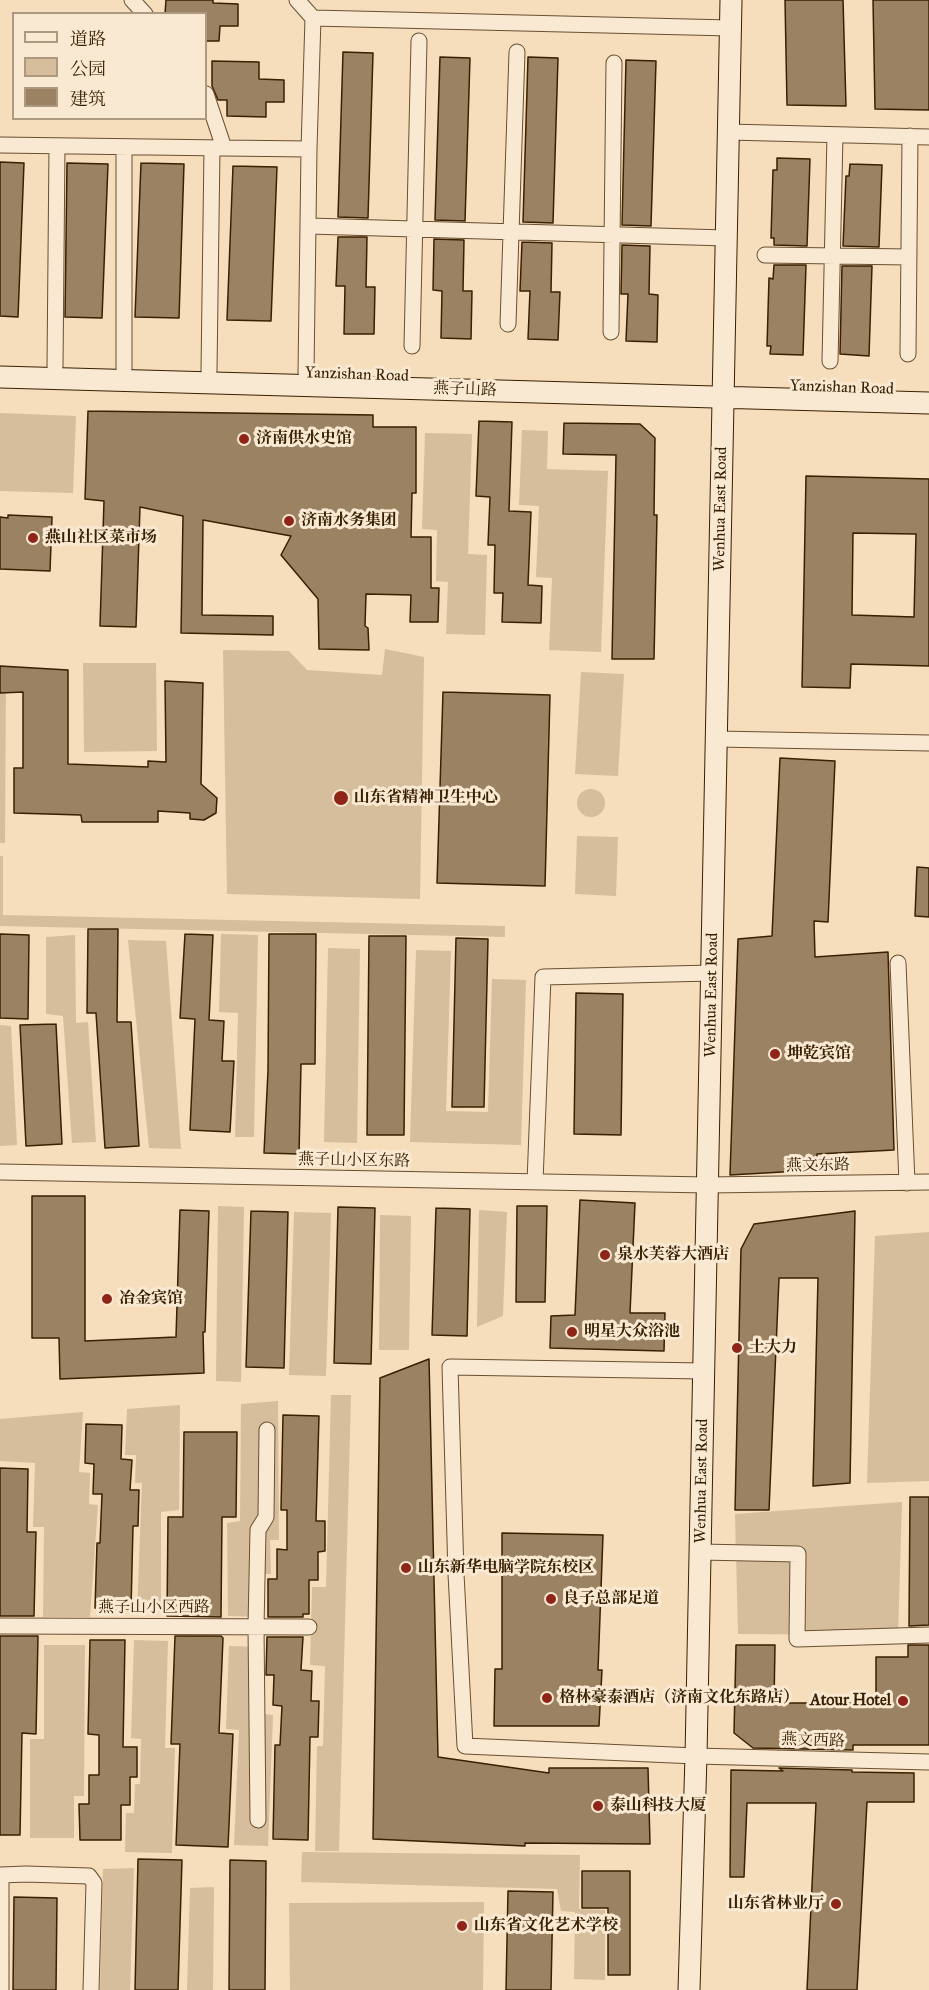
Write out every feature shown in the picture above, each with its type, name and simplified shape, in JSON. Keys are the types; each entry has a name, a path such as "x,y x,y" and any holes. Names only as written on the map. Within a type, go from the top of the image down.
{"main road":[{"name":"Wenhua East Road","path":"689,1990 696,1756 731,0"},
{"name":"Yanzishan Road","path":"0,365 306,373 723,391 929,391"},
{"name":"燕子山路","path":"0,377 723,391 929,403"}],"street":[{"path":"132,0 143,12"},
{"path":"297,0 313,18 306,373"},
{"path":"313,18 730,28"},
{"path":"412,346 419,41"},
{"path":"508,324 517,52"},
{"path":"611,332 614,63"},
{"path":"207,98 218,148 209,371"},
{"path":"0,131 0,145 309,149"},
{"path":"728,132 929,137"},
{"path":"830,361 835,135"},
{"path":"908,354 910,136"},
{"path":"55,367 57,146"},
{"path":"124,147 124,369"},
{"path":"309,226 726,238"},
{"path":"765,255 909,257"},
{"path":"717,739 929,742"},
{"path":"898,963 906,1183"},
{"path":"535,1182 543,977 712,972"},
{"name":"燕子山小区东路","path":"0,1172 707,1185"},
{"name":"燕文东路","path":"707,1185 929,1182"},
{"name":"燕文西路","path":"704,1371 450,1367 456,1574 465,1746 696,1756 929,1762"},
{"path":"258,1820 256,1627 258,1530 266,1517 267,1430"},
{"path":"700,1552 798,1554 797,1639 929,1635"},
{"name":"燕子山小区西路","path":"0,1626 309,1627"},
{"path":"1,1990 1,1875 26,1874 89,1876 94,1883 91,1990"}],"green space":[{"path":"0,413 76,416 73,493 0,491"},
{"path":"522,430 548,431 547,469 608,471 601,652 549,650 552,578 536,577 539,506 519,505"},
{"path":"425,433 472,434 468,554 487,555 485,635 446,634 448,582 436,581 437,530 422,529"},
{"path":"385,649 424,657 420,899 227,894 223,650 289,651 307,670 382,675"},
{"path":"83,663 156,663 157,751 84,752"},
{"path":"0,670 6,670 5,843 0,843"},
{"path":"581,672 624,674 618,776 575,774"},
{"path":"591,789 601,793 605,803 601,813 591,817 581,813 577,803 581,793"},
{"path":"577,836 618,837 616,896 575,894"},
{"path":"0,856 3,856 3,915 505,926 505,937 0,926"},
{"path":"221,934 258,935 254,1137 235,1137 238,1013 219,1012"},
{"path":"75,935 76,1023 88,1022 96,1142 72,1143 63,1016 46,1014 46,937"},
{"path":"128,940 166,941 181,1149 149,1148"},
{"path":"328,948 360,949 357,1143 324,1142"},
{"path":"416,950 451,951 446,1111 488,1112 492,979 526,980 521,1145 410,1142"},
{"path":"0,1025 11,1026 17,1145 0,1146"},
{"path":"218,1206 244,1207 241,1382 216,1381"},
{"path":"479,1210 507,1212 503,1316 477,1327"},
{"path":"294,1212 331,1213 326,1376 289,1375"},
{"path":"380,1215 411,1216 409,1350 379,1350"},
{"path":"929,1232 929,1481 867,1483 875,1236"},
{"path":"331,1395 351,1395 339,1851 315,1851 317,1746 323,1746 325,1666 310,1665 312,1587 326,1587"},
{"path":"278,1401 279,1540 270,1540 271,1574 262,1574 260,1617 228,1616 227,1523 240,1521 241,1404"},
{"path":"180,1405 179,1510 161,1512 161,1612 137,1613 142,1483 135,1483 136,1455 125,1455 127,1409"},
{"path":"83,1412 79,1472 90,1473 89,1504 98,1505 90,1617 43,1617 44,1527 33,1527 35,1463 0,1461 0,1419"},
{"path":"902,1502 898,1635 738,1634 735,1514"},
{"path":"134,1640 168,1641 165,1748 175,1748 172,1853 125,1852 126,1813 134,1813 135,1784 140,1784 141,1739 131,1738"},
{"path":"44,1645 85,1645 84,1796 74,1796 74,1838 30,1838 30,1739 44,1739"},
{"path":"229,1646 259,1647 258,1683 265,1684 264,1714 273,1715 268,1846 234,1845 239,1730 226,1729"},
{"path":"302,1852 580,1855 579,1909 605,1910 605,1980 574,1979 575,1912 561,1911 557,1889 301,1882"},
{"path":"134,1868 130,1990 100,1990 103,1869"},
{"path":"214,1887 213,1990 187,1990 190,1888"},
{"path":"484,1902 483,1990 290,1990 289,1903"}],"building":[{"path":"166,0 213,0 213,3 238,4 238,26 220,26 219,41 207,41 207,12 165,12"},
{"path":"785,0 843,0 846,106 787,105"},
{"path":"873,0 929,0 929,110 875,109"},
{"path":"343,52 373,53 368,218 338,217"},
{"path":"440,57 470,58 465,221 435,220"},
{"path":"528,57 558,58 553,223 523,222"},
{"path":"626,60 656,61 651,226 622,225"},
{"path":"212,61 259,62 259,79 284,80 284,102 266,102 266,117 227,116 227,100 218,100 212,86"},
{"path":"777,158 810,159 807,246 774,245 774,238 771,238 773,170 777,170"},
{"path":"0,162 24,163 18,317 0,316"},
{"path":"67,163 108,164 102,318 65,317"},
{"path":"141,163 184,164 179,318 135,317"},
{"path":"850,164 882,165 879,247 843,246 846,176 849,176"},
{"path":"233,166 277,167 271,321 227,320"},
{"path":"338,237 367,237 366,287 375,287 374,334 344,334 345,286 336,286"},
{"path":"434,239 464,240 463,291 472,291 471,339 441,338 442,291 433,290"},
{"path":"522,242 552,243 551,292 560,292 558,340 528,339 530,291 520,291"},
{"path":"622,245 650,246 649,294 658,295 657,342 626,341 628,294 621,294"},
{"path":"774,265 806,265 803,355 770,354 771,346 767,346 769,278 773,279"},
{"path":"842,266 872,266 869,356 840,354"},
{"name":"济南水务集团","path":"88,411 373,415 373,427 416,427 416,493 412,493 411,537 431,537 431,588 439,588 438,622 410,622 411,595 366,594 365,626 368,628 369,650 319,649 318,599 281,555 291,536 203,520 202,615 273,616 273,635 181,633 183,516 140,507 136,627 100,626 104,501 85,499"},
{"path":"479,421 512,422 509,511 531,512 528,585 542,586 541,623 502,622 503,593 494,593 495,545 488,545 490,497 476,496"},
{"path":"564,423 640,424 655,438 654,515 657,515 654,659 612,659 616,455 563,454"},
{"path":"806,476 929,479 929,666 851,664 850,688 802,687","holes":["853,533 916,534 914,617 852,615"]},
{"path":"8,515 52,517 50,571 0,569 0,517 8,518"},
{"path":"0,666 68,670 68,764 148,767 148,761 166,762 165,681 203,683 201,784 217,798 216,813 204,820 190,819 190,813 158,811 158,822 82,822 81,815 14,813 14,768 23,768 23,692 0,693"},
{"path":"443,692 550,695 545,886 437,883"},
{"path":"780,758 835,761 828,922 814,921 815,957 888,952 894,1150 817,1154 817,1170 730,1175 738,939 772,936"},
{"path":"917,867 929,868 929,917 915,916"},
{"path":"88,929 118,929 117,1022 131,1022 139,1146 105,1148 96,1013 87,1013"},
{"path":"0,934 29,935 28,1019 0,1018"},
{"path":"185,934 213,935 209,1020 224,1021 222,1061 234,1061 230,1132 190,1130 195,1019 180,1018"},
{"path":"269,934 316,934 315,1064 301,1064 299,1154 264,1153 268,1071"},
{"path":"369,936 406,936 404,1135 367,1135"},
{"path":"456,938 488,939 484,1107 452,1107"},
{"path":"576,993 623,994 621,1135 574,1134"},
{"path":"56,1024 62,1144 26,1146 20,1025"},
{"path":"32,1196 85,1196 85,1341 176,1337 180,1210 209,1211 205,1332 203,1332 204,1373 60,1379 59,1338 32,1338"},
{"path":"580,1200 635,1203 630,1313 665,1313 664,1351 550,1348 551,1316 575,1315"},
{"path":"517,1206 547,1206 545,1302 516,1302"},
{"path":"338,1207 375,1208 371,1364 334,1363"},
{"path":"436,1208 470,1209 467,1336 432,1335"},
{"path":"251,1211 288,1212 284,1368 246,1367"},
{"path":"855,1211 850,1483 813,1486 818,1278 779,1278 769,1510 735,1510 741,1249 754,1224"},
{"name":"山东新华电脑学院东校区","path":"429,1359 438,1757 549,1773 549,1768 648,1768 650,1844 525,1843 525,1846 373,1839 380,1378"},
{"path":"283,1415 319,1416 316,1521 325,1521 325,1551 318,1552 318,1580 309,1580 309,1614 303,1614 303,1617 268,1617 268,1579 277,1579 277,1549 287,1550 287,1510 281,1510"},
{"path":"86,1424 122,1425 121,1459 132,1460 130,1490 139,1490 138,1526 133,1526 131,1609 95,1608 97,1543 100,1543 102,1494 93,1494 94,1464 85,1463"},
{"path":"184,1432 237,1432 236,1517 222,1517 221,1617 167,1616 168,1517 183,1517"},
{"path":"0,1468 28,1469 27,1532 36,1532 34,1616 0,1616"},
{"path":"910,1497 929,1497 929,1625 909,1626"},
{"name":"良子总部足道","path":"502,1533 603,1535 598,1670 602,1670 599,1726 494,1726 495,1669 502,1669"},
{"path":"0,1636 38,1636 36,1734 22,1733 20,1835 0,1835"},
{"path":"175,1636 221,1636 223,1638 219,1733 233,1734 228,1847 176,1845 180,1744 171,1744"},
{"path":"267,1637 303,1637 301,1670 312,1671 311,1701 319,1701 318,1737 310,1737 308,1840 273,1839 275,1745 280,1745 282,1706 273,1705 274,1675 266,1675"},
{"path":"90,1640 125,1640 123,1747 137,1747 137,1777 130,1777 130,1805 121,1805 121,1840 80,1840 79,1804 89,1804 89,1775 99,1775 99,1735 88,1734"},
{"path":"736,1645 775,1645 774,1703 876,1703 876,1657 908,1657 908,1645 929,1645 929,1745 853,1745 853,1750 753,1748 734,1733"},
{"path":"779,1768 914,1773 914,1802 867,1802 857,1990 807,1990 816,1803 747,1803 744,1877 730,1877 731,1770 783,1771"},
{"path":"138,1859 182,1860 178,1990 135,1990"},
{"path":"230,1860 266,1861 265,1990 229,1990"},
{"path":"582,1871 630,1871 630,1975 608,1975 608,1908 582,1908"},
{"path":"508,1891 553,1892 551,1990 506,1990"},
{"path":"14,1897 57,1898 56,1990 13,1990"}],"place":[{"name":"济南供水史馆","path":"244,439"},
{"name":"济南水务集团","path":"289,521"},
{"name":"燕山社区菜市场","path":"33,538"},
{"name":"山东省精神卫生中心","path":"341,798"},
{"name":"坤乾宾馆","path":"775,1054"},
{"name":"泉水芙蓉大酒店","path":"605,1255"},
{"name":"冶金宾馆","path":"107,1299"},
{"name":"明星大众浴池","path":"572,1332"},
{"name":"土大力","path":"737,1348"},
{"name":"山东新华电脑学院东校区","path":"406,1568"},
{"name":"良子总部足道","path":"551,1599"},
{"name":"格林豪泰酒店（济南文化东路店）","path":"547,1698"},
{"name":"Atour Hotel","path":"903,1701"},
{"name":"泰山科技大厦","path":"598,1806"},
{"name":"山东省林业厅","path":"836,1904"},
{"name":"山东省文化艺术学校","path":"462,1926"}]}
